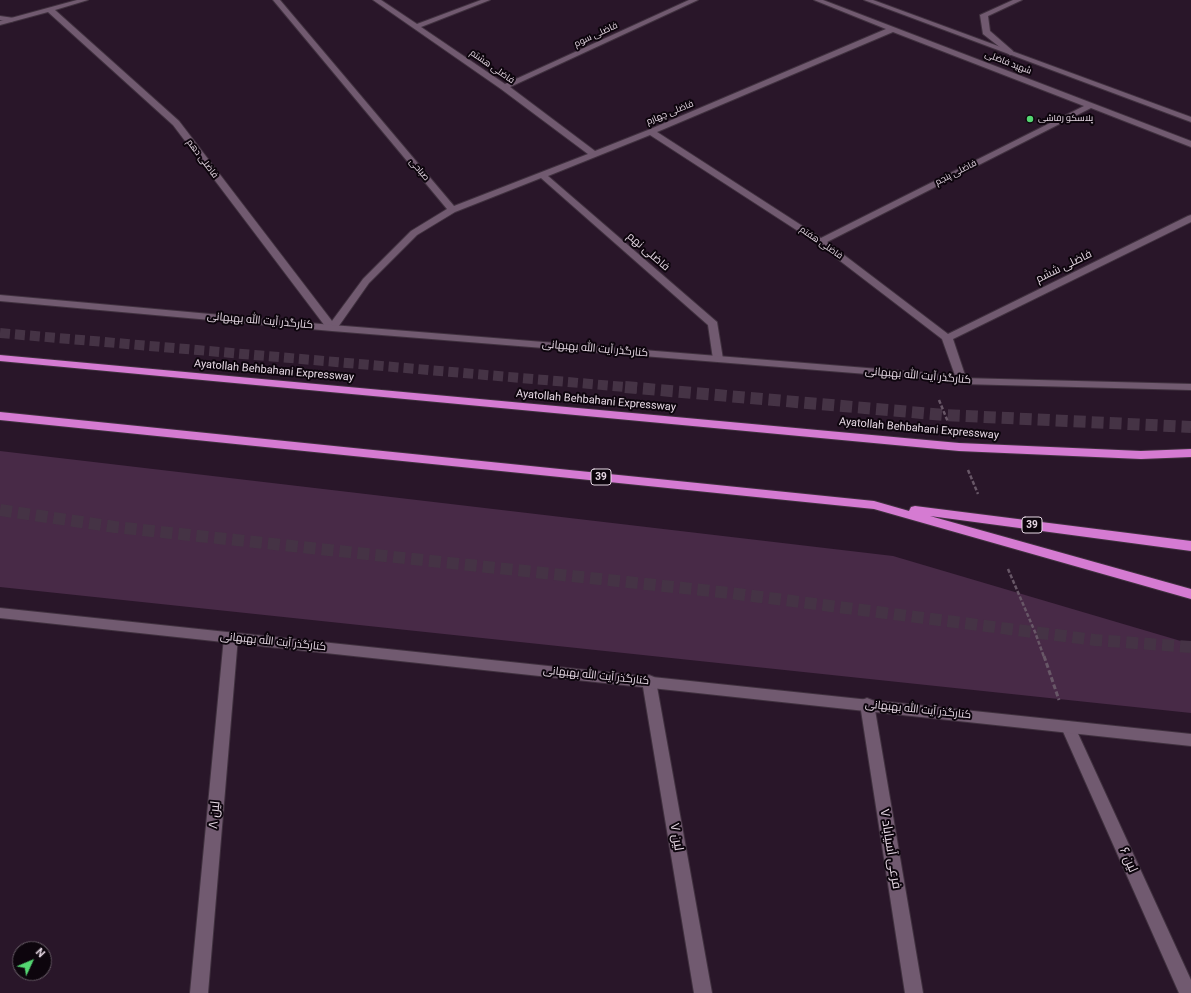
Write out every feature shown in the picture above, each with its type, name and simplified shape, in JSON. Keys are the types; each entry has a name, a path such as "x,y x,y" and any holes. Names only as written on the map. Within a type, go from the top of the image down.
{"highway":[{"name":"Ayatollah Behbahani Expressway","path":"0,358 959,447 1141,455 1191,453"},
{"name":"39","path":"0,416 874,505 1191,546"},
{"name":"39","path":"874,505 1191,594"}],"street":[{"path":"0,23 50,10 68,2 85,0"},
{"name":"صباحی","path":"276,0 452,210"},
{"name":"فاضلی هشتم","path":"376,0 504,87 594,154"},
{"path":"416,27 487,0"},
{"name":"فاضلی سوم","path":"504,87 695,0"},
{"name":"شهید فاضلی","path":"817,0 1191,144"},
{"name":"شهید فاضلی","path":"867,0 1191,120"},
{"path":"1010,53 986,32 984,15 1019,0"},
{"name":"فاضلی دهم","path":"50,10 176,123 332,328"},
{"path":"0,18 11,20"},
{"name":"فاضلی چهارم","path":"452,210 651,132 893,29"},
{"name":"فاضلی پنجم","path":"821,242 1092,105"},
{"name":"فاضلی هفتم","path":"651,132 821,242 947,338"},
{"name":"فاضلی نهم","path":"542,175 713,324 718,359"},
{"path":"332,328 366,281 414,233 452,210"},
{"name":"فاضلی ششم","path":"947,338 1191,218"},
{"name":"کنارگذر آیت الله بهبهانی","path":"0,298 332,328 929,376 962,380 1191,387"},
{"path":"947,338 962,380"},
{"name":"کنارگذر آیت الله بهبهانی","path":"0,613 867,704 1191,740"},
{"name":"لین ۸","path":"199,993 231,638"},
{"name":"لین ۷","path":"649,682 703,993"},
{"name":"۷ فرعی آسیاباد","path":"867,704 914,993"},
{"name":"لین ۶","path":"1068,727 1188,993"}],"shaded area":[{"path":"0,451 893,556 1191,644 1191,713 0,587"}],"tunnel":[{"path":"0,333 637,388"},
{"path":"625,387 945,415 1191,427"},
{"path":"0,510 115,527 730,593 1095,640 1191,647"}],"place":[{"name":"پلاسکو رفاشی","path":"1030,119"}]}
